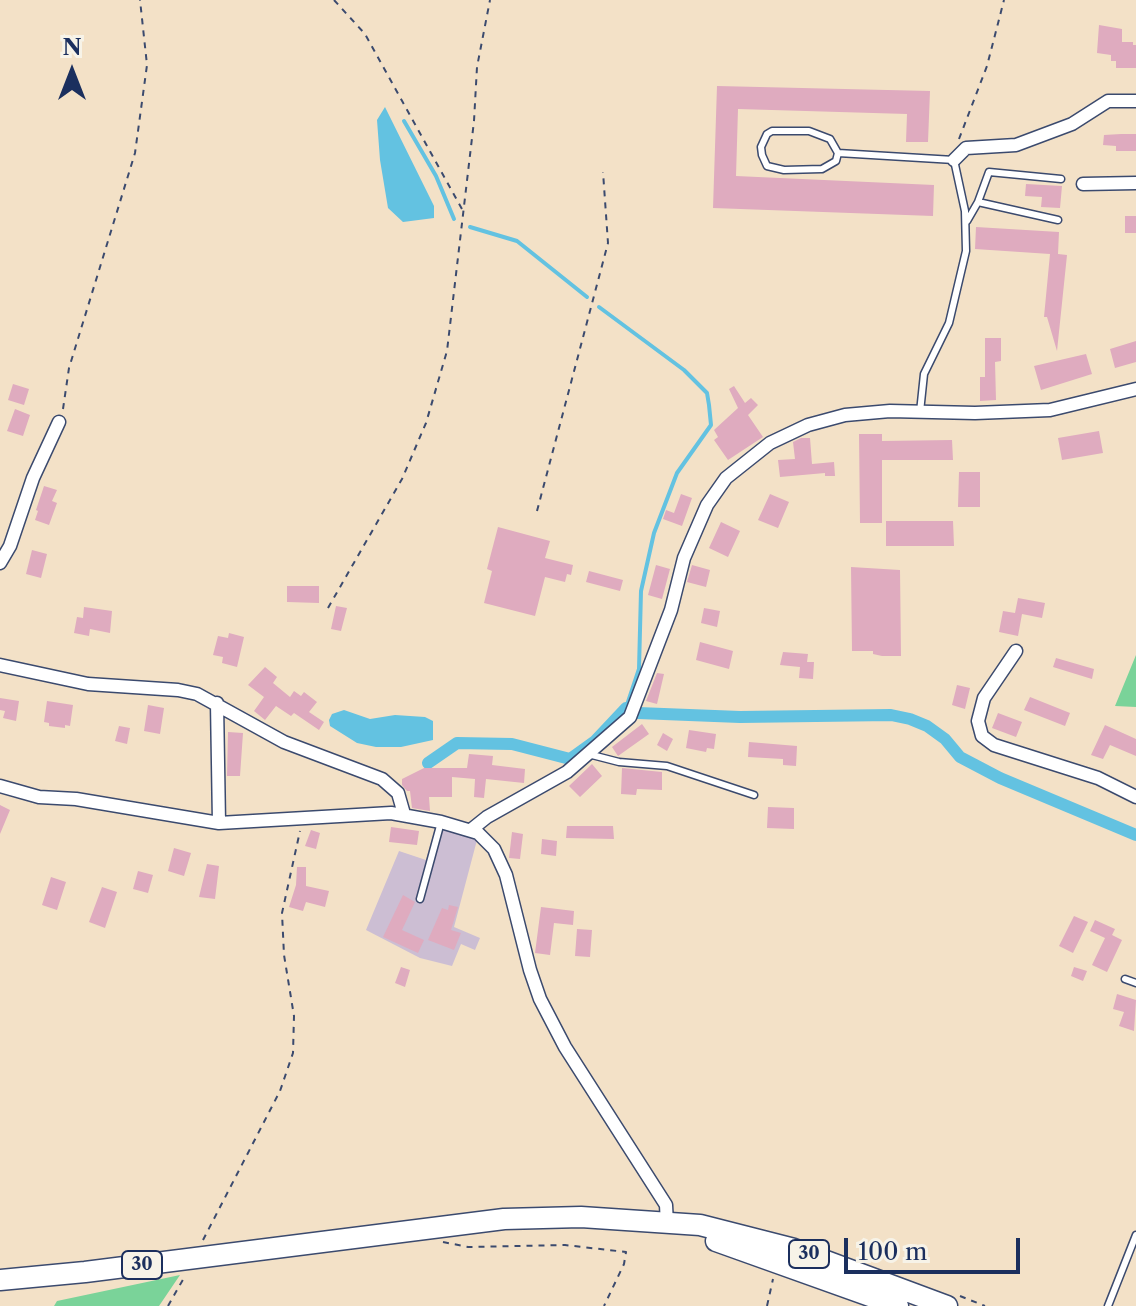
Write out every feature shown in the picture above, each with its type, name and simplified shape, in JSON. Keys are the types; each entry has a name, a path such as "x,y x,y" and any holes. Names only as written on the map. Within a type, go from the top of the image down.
{"main road":[{"name":"30","path":"0,1280 516,1218 581,1217 700,1225 794,1249 947,1306"},
{"name":"30","path":"667,1224 898,1306"}],"street":[{"path":"954,160 966,148 1016,145 1072,124 1108,101 1136,101"},
{"path":"1083,184 1136,183"},
{"path":"472,829 487,817 567,772 630,717 671,610 684,558 707,505 726,478 770,443 808,425 845,415 1050,410 1136,389"},
{"path":"0,563 10,546 33,478 59,422"},
{"path":"1016,651 984,698 978,721 982,736 994,745 1098,778 1136,797"},
{"path":"0,665 88,684 187,691 217,703 284,742 382,779 398,793 404,814"},
{"path":"217,703 219,823"},
{"path":"0,786 39,797 76,799 219,823 379,813 404,814 472,829 490,843 506,875 540,999 573,1060 666,1205 667,1224"}],"lane":[{"path":"772,131 809,131 830,139 838,153 836,161 822,169 784,170 767,166 761,147 767,134 772,131"},
{"path":"838,153 954,160 966,224 966,251 949,323 924,374 920,412"},
{"path":"966,224 989,172 1061,179"},
{"path":"978,202 1058,220"},
{"path":"588,754 619,762 667,766 754,795"},
{"path":"420,899 441,822"},
{"path":"1125,979 1136,983"},
{"path":"1108,1306 1136,1235"}],"path":[{"path":"59,422 69,368 135,153 147,65 140,0"},
{"path":"334,0 365,34 463,211"},
{"path":"328,608 402,479 426,423 447,351 474,121 477,67 490,0"},
{"path":"954,160 961,128 987,66 1004,0"},
{"path":"537,511 608,243 603,172"},
{"path":"168,1306 290,1067 295,1025 284,955 282,913 303,819"},
{"path":"439,1227 442,1242 454,1246 565,1245 626,1252 624,1264 604,1306"},
{"path":"767,1306 777,1262"}],"shaded area":[{"path":"436,825 477,840 454,927 480,938 475,950 461,944 452,966 420,958 366,930 399,851 426,860"}],"green space":[{"path":"1136,655 1136,707 1115,706"},
{"path":"180,1275 159,1306 54,1306 57,1301"}],"water":[{"path":"385,107 434,206 434,218 403,222 388,208 377,120"},
{"path":"344,710 370,719 395,715 425,717 433,721 433,740 401,747 357,743 330,726 332,714"}],"building":[{"path":"1099,25 1122,29 1122,42 1136,45 1136,68 1116,68 1116,61 1111,61 1111,55 1097,53"},
{"path":"717,86 930,91 928,142 906,142 907,114 738,109 736,176 934,185 933,216 713,208"},
{"path":"1136,134 1136,151 1116,151 1116,146 1103,145 1104,135"},
{"path":"1026,184 1062,186 1060,208 1041,207 1042,197 1025,196"},
{"path":"1125,216 1136,216 1136,233 1125,233"},
{"path":"976,227 1059,232 1058,254 1067,255 1057,351 1047,317 1044,317 1050,254 975,249"},
{"path":"985,338 1001,338 1001,361 995,362 996,400 980,401 980,377 985,377"},
{"path":"1136,341 1136,362 1115,368 1110,349"},
{"path":"1086,354 1092,374 1041,390 1034,366"},
{"path":"13,384 29,389 24,405 8,400"},
{"path":"734,386 745,403 751,398 758,405 748,415 763,437 728,460 714,440 718,437 714,430 738,408 729,389"},
{"path":"15,409 30,415 23,436 7,431"},
{"path":"1099,431 1103,453 1062,460 1058,438"},
{"path":"859,434 882,434 882,441 952,440 953,460 882,460 882,523 860,523"},
{"path":"810,438 812,464 834,462 835,476 825,476 825,473 780,477 778,460 795,459 793,442"},
{"path":"959,472 980,472 980,507 958,507"},
{"path":"44,486 57,490 52,501 57,503 49,525 35,520"},
{"path":"681,494 692,498 682,526 663,519 666,510 674,513"},
{"path":"770,494 789,502 778,528 758,520"},
{"path":"886,521 953,521 954,546 886,546"},
{"path":"721,522 740,531 728,557 709,548"},
{"path":"498,527 550,541 545,558 573,565 571,575 567,574 565,582 545,577 535,616 484,603 492,571 487,569"},
{"path":"32,550 47,554 41,578 26,574"},
{"path":"656,565 670,569 662,599 648,595"},
{"path":"692,565 710,570 706,587 687,582"},
{"path":"851,567 900,570 901,656 852,651"},
{"path":"589,571 623,580 620,591 586,582"},
{"path":"287,586 319,586 319,603 287,602"},
{"path":"1018,598 1045,603 1042,618 1022,614 1018,636 999,632 1003,611 1015,613"},
{"path":"336,606 347,608 341,631 331,629"},
{"path":"84,607 112,611 110,633 90,629 89,636 74,633 77,617 83,618"},
{"path":"704,608 720,611 717,627 701,623"},
{"path":"229,633 244,637 237,667 222,663 223,657 213,655 218,636 228,638"},
{"path":"700,642 733,651 729,669 696,660"},
{"path":"783,652 808,654 807,662 814,662 813,679 799,678 800,667 780,665"},
{"path":"1056,658 1094,669 1092,679 1053,667"},
{"path":"265,667 277,677 273,683 290,697 294,691 301,696 304,692 317,702 309,712 324,722 319,730 294,713 291,716 276,706 265,720 254,711 264,697 248,685"},
{"path":"657,673 664,674 657,704 646,701"},
{"path":"957,685 970,688 965,709 952,705"},
{"path":"1030,697 1070,713 1065,726 1024,710"},
{"path":"0,698 19,701 16,721 3,718 5,711 0,710"},
{"path":"47,701 73,705 70,726 49,726 44,722"},
{"path":"148,705 164,708 160,734 144,731"},
{"path":"998,713 1022,722 1016,737 992,728"},
{"path":"642,724 649,734 618,756 612,747"},
{"path":"1105,725 1136,739 1136,756 1110,745 1103,759 1091,755"},
{"path":"119,726 130,728 127,744 115,741"},
{"path":"689,730 716,734 714,749 707,748 706,752 686,748"},
{"path":"228,732 243,733 240,776 227,776"},
{"path":"663,733 673,739 667,751 657,745"},
{"path":"749,742 797,746 796,766 783,765 783,759 748,757"},
{"path":"469,754 493,756 492,765 525,769 524,783 486,779 484,798 474,797 475,779 452,777 452,797 429,797 430,811 412,808 410,791 402,785 402,779 424,768 467,768"},
{"path":"592,764 602,776 580,797 569,786"},
{"path":"622,768 662,772 662,790 637,789 636,795 621,794"},
{"path":"0,805 10,810 0,834"},
{"path":"768,807 794,808 794,829 767,828"},
{"path":"567,826 613,826 614,839 566,838"},
{"path":"391,827 419,831 417,845 389,842"},
{"path":"311,830 320,833 316,849 305,846"},
{"path":"512,832 523,834 520,859 509,858"},
{"path":"542,839 557,841 556,856 541,854"},
{"path":"174,848 191,853 184,876 168,871"},
{"path":"207,864 219,866 215,899 199,897"},
{"path":"297,867 306,867 306,886 329,891 325,907 306,902 303,911 289,907 296,885"},
{"path":"138,871 153,875 148,893 133,889"},
{"path":"51,877 66,882 57,910 42,905"},
{"path":"102,887 117,892 105,928 89,922"},
{"path":"403,895 415,902 402,930 424,940 418,953 383,937"},
{"path":"449,905 458,907 451,930 461,933 454,950 428,940 442,908 448,910"},
{"path":"541,907 574,911 573,925 554,923 550,955 535,953"},
{"path":"1074,916 1088,922 1073,953 1059,946"},
{"path":"1095,920 1115,929 1112,935 1122,940 1107,972 1092,965 1105,938 1090,931"},
{"path":"577,929 592,930 590,957 575,956"},
{"path":"401,967 410,970 405,987 395,983"},
{"path":"1074,967 1087,971 1083,981 1071,976"},
{"path":"1117,994 1136,1000 1134,1031 1119,1026 1124,1012 1113,1009"}],"waterway":[{"path":"404,121 436,176 454,219"},
{"path":"470,227 517,241 587,297"},
{"path":"599,307 684,370 707,393 711,425 677,473 654,533 641,591 639,669 626,708"},
{"path":"428,763 457,743 512,744 570,759 595,741 626,708"},
{"path":"638,713 740,717 891,715 910,719 945,739 960,757 1000,778 1136,835"}]}
